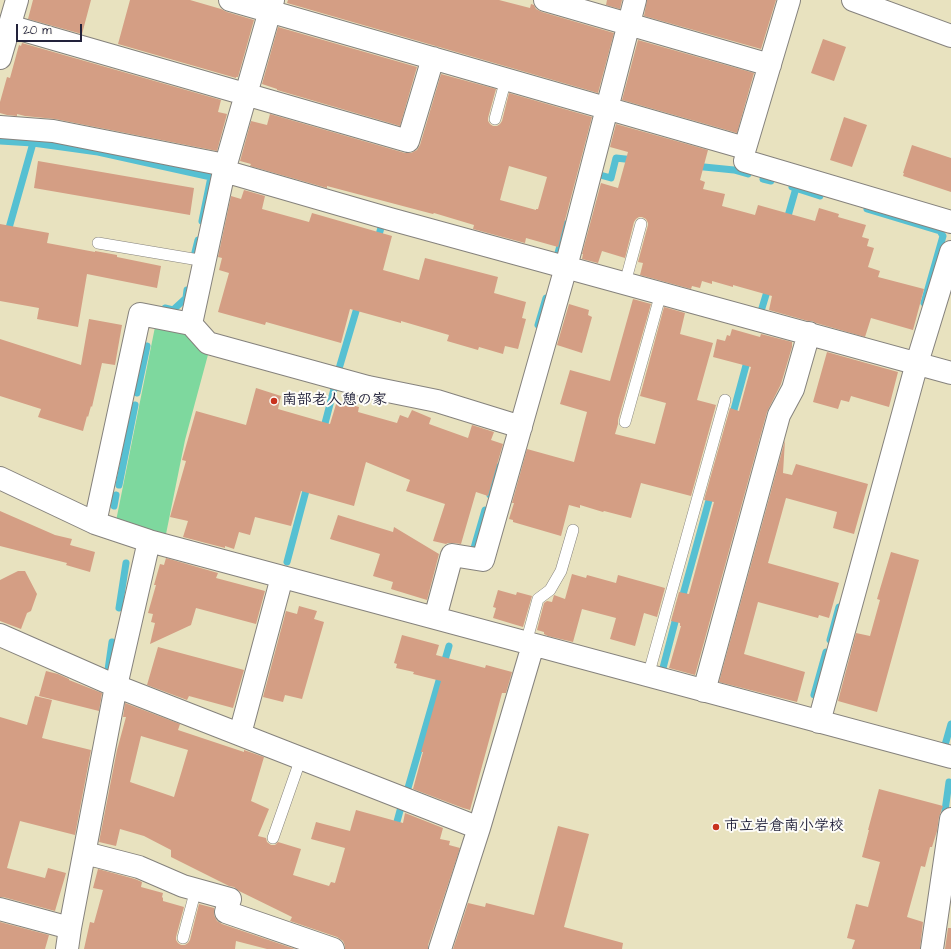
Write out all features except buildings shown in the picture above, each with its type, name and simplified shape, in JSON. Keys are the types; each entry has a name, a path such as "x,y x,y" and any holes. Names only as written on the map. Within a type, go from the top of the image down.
{"street":[{"path":"0,58 17,0"},
{"path":"230,0 271,6 433,58 745,148 789,0"},
{"path":"545,0 770,65"},
{"path":"435,618 452,556 483,560 566,267 635,0"},
{"path":"853,0 951,36"},
{"path":"192,324 225,168 271,6"},
{"path":"9,26 408,141 433,58"},
{"path":"0,127 53,131 225,168 390,219 951,372"},
{"path":"745,161 951,222"},
{"path":"819,722 918,363 951,252"},
{"path":"95,523 140,314 192,324 208,343 368,387 438,401 521,427"},
{"path":"704,691 779,415 793,389 809,333"},
{"path":"0,478 95,523 149,541 951,757"},
{"path":"0,909 69,939 116,686 149,541"},
{"path":"240,734 282,577"},
{"path":"0,635 116,686 479,828"},
{"path":"440,949 479,828 529,644"},
{"path":"932,949 951,819"},
{"path":"85,853 139,867 183,886 230,899 226,912 333,949"}],"lane":[{"path":"495,119 506,79"},
{"path":"625,283 641,224"},
{"path":"98,243 205,261"},
{"path":"625,422 661,293"},
{"path":"648,676 725,400"},
{"path":"529,644 538,599 550,590 561,571 573,530"},
{"path":"273,838 301,758"},
{"path":"182,938 196,889"}],"green space":[{"path":"155,327 185,333 209,351 185,440 166,534 116,521"}],"waterway":[{"path":"0,141 33,143 98,152 211,177 202,221"},
{"path":"7,235 33,143"},
{"path":"593,173 611,178 616,158 634,160"},
{"path":"694,166 734,170 748,174"},
{"path":"763,179 771,181"},
{"path":"792,187 820,196"},
{"path":"786,223 796,188"},
{"path":"867,209 940,231 943,236 924,303"},
{"path":"377,242 382,224"},
{"path":"558,253 566,224"},
{"path":"195,252 198,240"},
{"path":"762,308 769,285"},
{"path":"165,308 173,310 186,298 187,290"},
{"path":"538,325 546,298"},
{"path":"338,372 359,301"},
{"path":"137,393 147,346"},
{"path":"732,417 748,358"},
{"path":"323,431 335,385"},
{"path":"119,485 135,405"},
{"path":"490,495 498,467"},
{"path":"287,562 308,483"},
{"path":"681,602 711,493"},
{"path":"114,506 116,495"},
{"path":"474,548 485,510"},
{"path":"119,608 126,563"},
{"path":"830,640 839,607"},
{"path":"663,668 677,614"},
{"path":"108,670 112,642"},
{"path":"408,788 449,646"},
{"path":"814,695 826,652"},
{"path":"945,745 951,724"},
{"path":"944,818 949,782"},
{"path":"395,829 401,807"}],"place":[{"name":"南部老人憩の家","path":"274,401"},
{"name":"市立岩倉南小学校","path":"716,827"}]}
